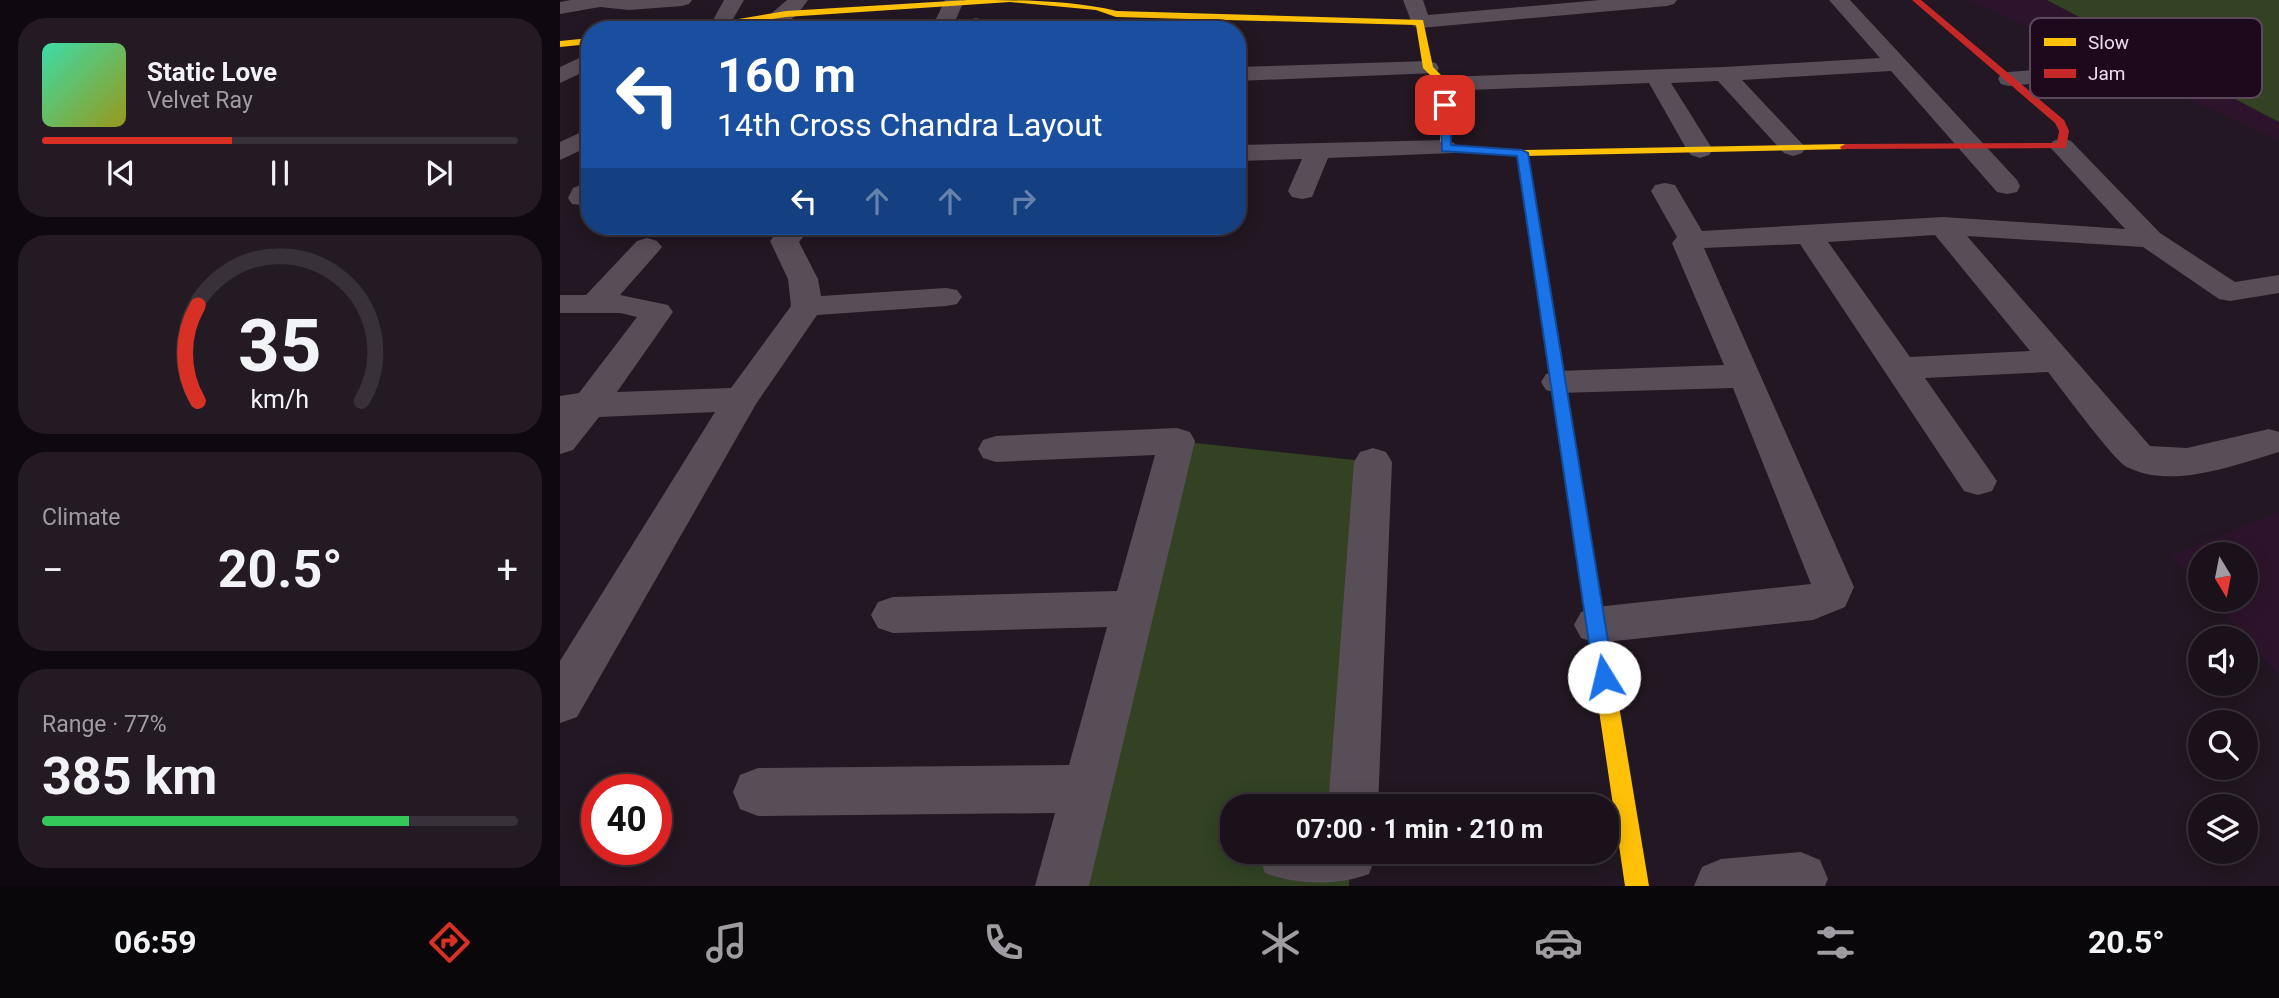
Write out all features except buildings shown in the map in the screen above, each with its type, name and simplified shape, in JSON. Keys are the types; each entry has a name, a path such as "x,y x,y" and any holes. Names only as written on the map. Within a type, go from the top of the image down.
{"street":[{"path":"560,8 603,0 628,4 682,0"},
{"path":"723,21 734,0"},
{"path":"727,21 792,7 1009,0 1098,4 1126,14 1420,22 1667,0"},
{"path":"1413,0 1428,68 1445,84 1724,74 1899,64"},
{"path":"1839,0 2007,186"},
{"path":"1916,0 2030,97"},
{"path":"944,21 953,3"},
{"path":"774,21 792,7"},
{"path":"560,44 581,42"},
{"path":"560,76 581,66"},
{"path":"1246,74 1428,68"},
{"path":"1724,74 1793,148"},
{"path":"1656,76 1700,150"},
{"path":"2009,79 2030,77"},
{"path":"1445,84 1446,148"},
{"path":"2032,98 2060,122 2064,131 2062,146"},
{"path":"560,152 581,140"},
{"path":"1246,153 1446,148 1522,153 1970,145 2062,146 2150,239 2230,292 2279,284"},
{"path":"1302,191 1318,150"},
{"path":"1522,153 1637,886"},
{"path":"1665,191 1693,240"},
{"path":"1596,625 1813,602 1830,595 1833,587 1687,243 1693,240 1943,226 2150,239"},
{"path":"1943,226 2054,361 2138,457 2156,463 2173,464 2269,442"},
{"path":"560,702 741,400 807,306 803,279 784,241 790,235"},
{"path":"1808,235 1978,481"},
{"path":"594,304 647,247"},
{"path":"807,306 946,297"},
{"path":"560,304 620,304 657,312 575,405 560,441"},
{"path":"1899,368 2054,361"},
{"path":"1558,382 1745,376"},
{"path":"575,405 741,400"},
{"path":"996,449 1177,442 1062,886"},
{"path":"1354,794 1373,462"},
{"path":"892,615 1134,608"},
{"path":"758,792 1087,789"},
{"path":"1721,886 1801,879"}],"shaded area":[{"path":"1968,0 2279,0 2279,140 2186,98 2262,98 2262,18 2030,18 2030,28"},
{"path":"2279,512 2279,675 2258,651 2258,626 2235,626 2223,612 2258,612 2258,542 2205,542"},
{"path":"2188,549 2188,574 2171,556"}],"green space":[{"path":"2047,0 2279,0 2279,122 2233,98 2262,98 2262,18 2081,18"},
{"path":"1177,441 1373,462 1354,794 1220,794 1220,864 1350,864 1349,886 1062,886"}],"traffic: slow":[{"path":"738,21 786,14 1008,0"},
{"path":"1011,0 1097,8 1116,14 1420,22 1428,68 1445,84 1445,142"},
{"path":"560,44 581,42"},
{"path":"1522,153 1845,147"},
{"path":"1567,441 1637,886"}],"traffic: jam":[{"path":"1916,0 2030,97"},
{"path":"1845,147 2062,146 2064,131 2060,122 2032,98"},
{"path":"1445,142 1445,148 1522,153 1567,441"}],"route":[{"path":"1445,105 1446,148 1522,153 1604,677"}]}
